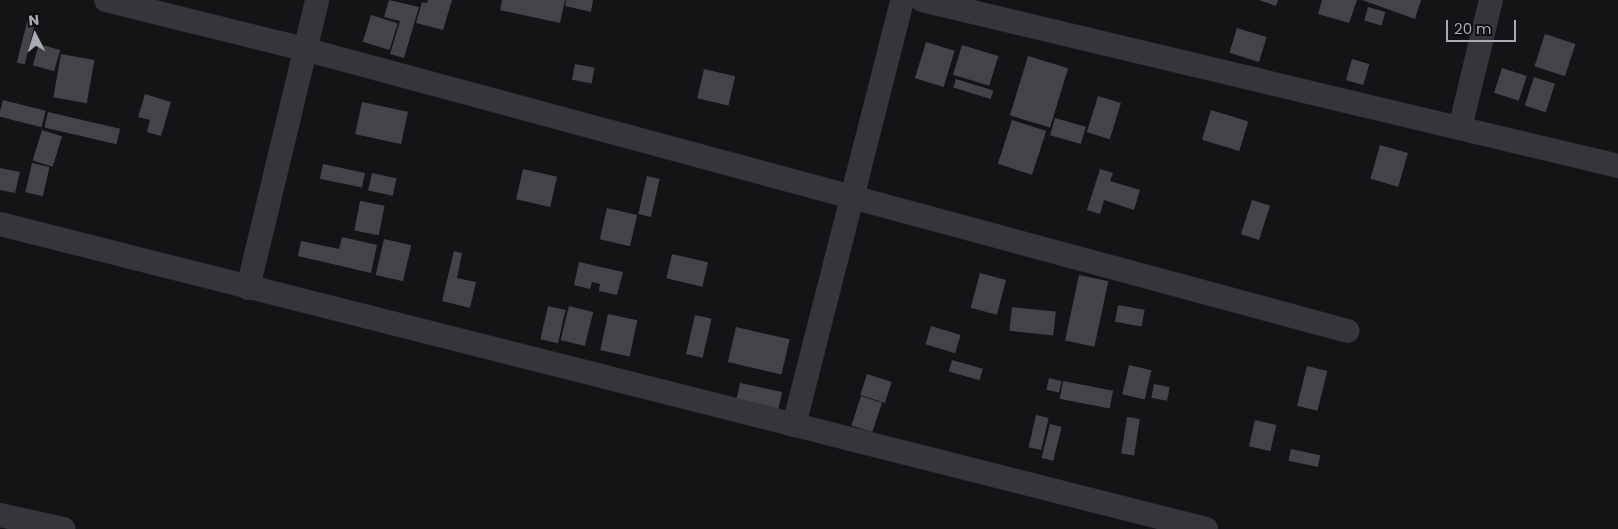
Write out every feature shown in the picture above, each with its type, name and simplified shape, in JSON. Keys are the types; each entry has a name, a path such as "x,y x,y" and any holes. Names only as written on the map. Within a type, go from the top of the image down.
{"street":[{"path":"106,0 304,49 1348,331"},
{"path":"248,288 317,0"},
{"path":"794,425 902,0"},
{"path":"922,0 1618,166"},
{"path":"1460,128 1491,0"},
{"path":"0,224 1206,529"},
{"path":"0,515 63,529"}],"building":[{"path":"389,0 419,7 404,58 390,54 400,21 384,17"},
{"path":"428,0 452,0 443,30 416,23 422,2 427,3"},
{"path":"502,0 565,0 560,23 500,10"},
{"path":"566,0 593,0 591,12 565,6"},
{"path":"1259,0 1278,0 1276,6"},
{"path":"1322,0 1357,0 1349,23 1318,14"},
{"path":"1362,0 1421,0 1415,19"},
{"path":"1368,7 1385,12 1381,25 1364,20"},
{"path":"29,14 37,16 25,64 17,63"},
{"path":"371,15 398,23 390,50 363,42"},
{"path":"1237,28 1267,37 1259,62 1229,53"},
{"path":"1545,34 1575,44 1565,76 1534,66"},
{"path":"926,42 955,51 944,87 915,78"},
{"path":"39,44 60,50 54,71 33,65"},
{"path":"962,45 998,56 989,86 953,75"},
{"path":"61,54 94,60 87,103 53,97"},
{"path":"1028,56 1068,68 1050,128 1010,115"},
{"path":"1352,59 1369,64 1363,85 1346,80"},
{"path":"575,64 595,68 592,84 572,80"},
{"path":"1502,68 1527,76 1519,101 1494,93"},
{"path":"704,69 735,76 728,105 697,98"},
{"path":"1534,77 1555,84 1546,112 1525,106"},
{"path":"956,79 993,90 991,99 953,88"},
{"path":"145,94 171,102 161,136 147,132 150,120 138,117"},
{"path":"1098,96 1121,103 1110,139 1087,132"},
{"path":"3,100 46,111 42,127 0,117"},
{"path":"362,102 408,112 401,144 355,134"},
{"path":"1211,110 1248,121 1239,151 1202,140"},
{"path":"48,112 120,129 117,144 44,128"},
{"path":"1055,118 1086,127 1081,144 1050,135"},
{"path":"1012,120 1046,131 1032,175 998,164"},
{"path":"42,130 62,136 53,167 33,161"},
{"path":"1380,145 1408,153 1398,187 1370,179"},
{"path":"32,163 50,167 43,196 25,192"},
{"path":"323,164 365,173 362,188 320,179"},
{"path":"0,168 20,172 15,193 0,190"},
{"path":"523,169 557,177 550,207 516,199"},
{"path":"1100,169 1113,173 1110,181 1140,190 1134,210 1104,200 1100,214 1087,210"},
{"path":"372,173 396,178 393,196 368,191"},
{"path":"647,176 660,179 651,217 638,214"},
{"path":"1252,200 1270,206 1259,240 1241,234"},
{"path":"360,201 385,206 379,235 354,230"},
{"path":"607,208 637,215 630,246 600,239"},
{"path":"342,237 377,245 371,273 298,256 301,241 339,249"},
{"path":"384,239 411,245 403,281 376,275"},
{"path":"454,251 462,253 457,278 476,282 470,308 442,301"},
{"path":"672,254 708,262 702,287 666,278"},
{"path":"579,262 623,272 617,295 599,291 600,284 592,282 590,289 574,285"},
{"path":"980,273 1006,280 997,315 971,308"},
{"path":"1079,275 1108,281 1094,347 1065,341"},
{"path":"1118,305 1145,310 1142,326 1115,322"},
{"path":"548,306 566,310 558,343 540,339"},
{"path":"569,306 593,312 585,346 561,340"},
{"path":"1012,307 1056,312 1053,335 1009,331"},
{"path":"608,314 637,320 630,356 600,350"},
{"path":"695,315 712,319 703,358 686,354"},
{"path":"931,326 961,335 955,353 925,344"},
{"path":"736,327 790,339 781,374 728,362"},
{"path":"952,360 983,369 979,380 949,372"},
{"path":"1129,365 1151,370 1145,399 1122,394"},
{"path":"1307,366 1327,371 1317,411 1297,406"},
{"path":"867,374 892,382 885,403 860,395"},
{"path":"1049,378 1062,381 1059,393 1046,390"},
{"path":"1063,381 1113,391 1110,408 1060,399"},
{"path":"740,383 782,392 777,416 735,407"},
{"path":"1154,384 1170,387 1167,401 1151,398"},
{"path":"861,396 882,403 872,432 851,425"},
{"path":"1036,415 1049,418 1041,450 1029,447"},
{"path":"1127,417 1140,419 1134,456 1121,454"},
{"path":"1255,420 1276,425 1270,451 1249,446"},
{"path":"1050,424 1062,427 1053,461 1042,458"},
{"path":"1291,449 1320,455 1318,467 1289,461"}]}
